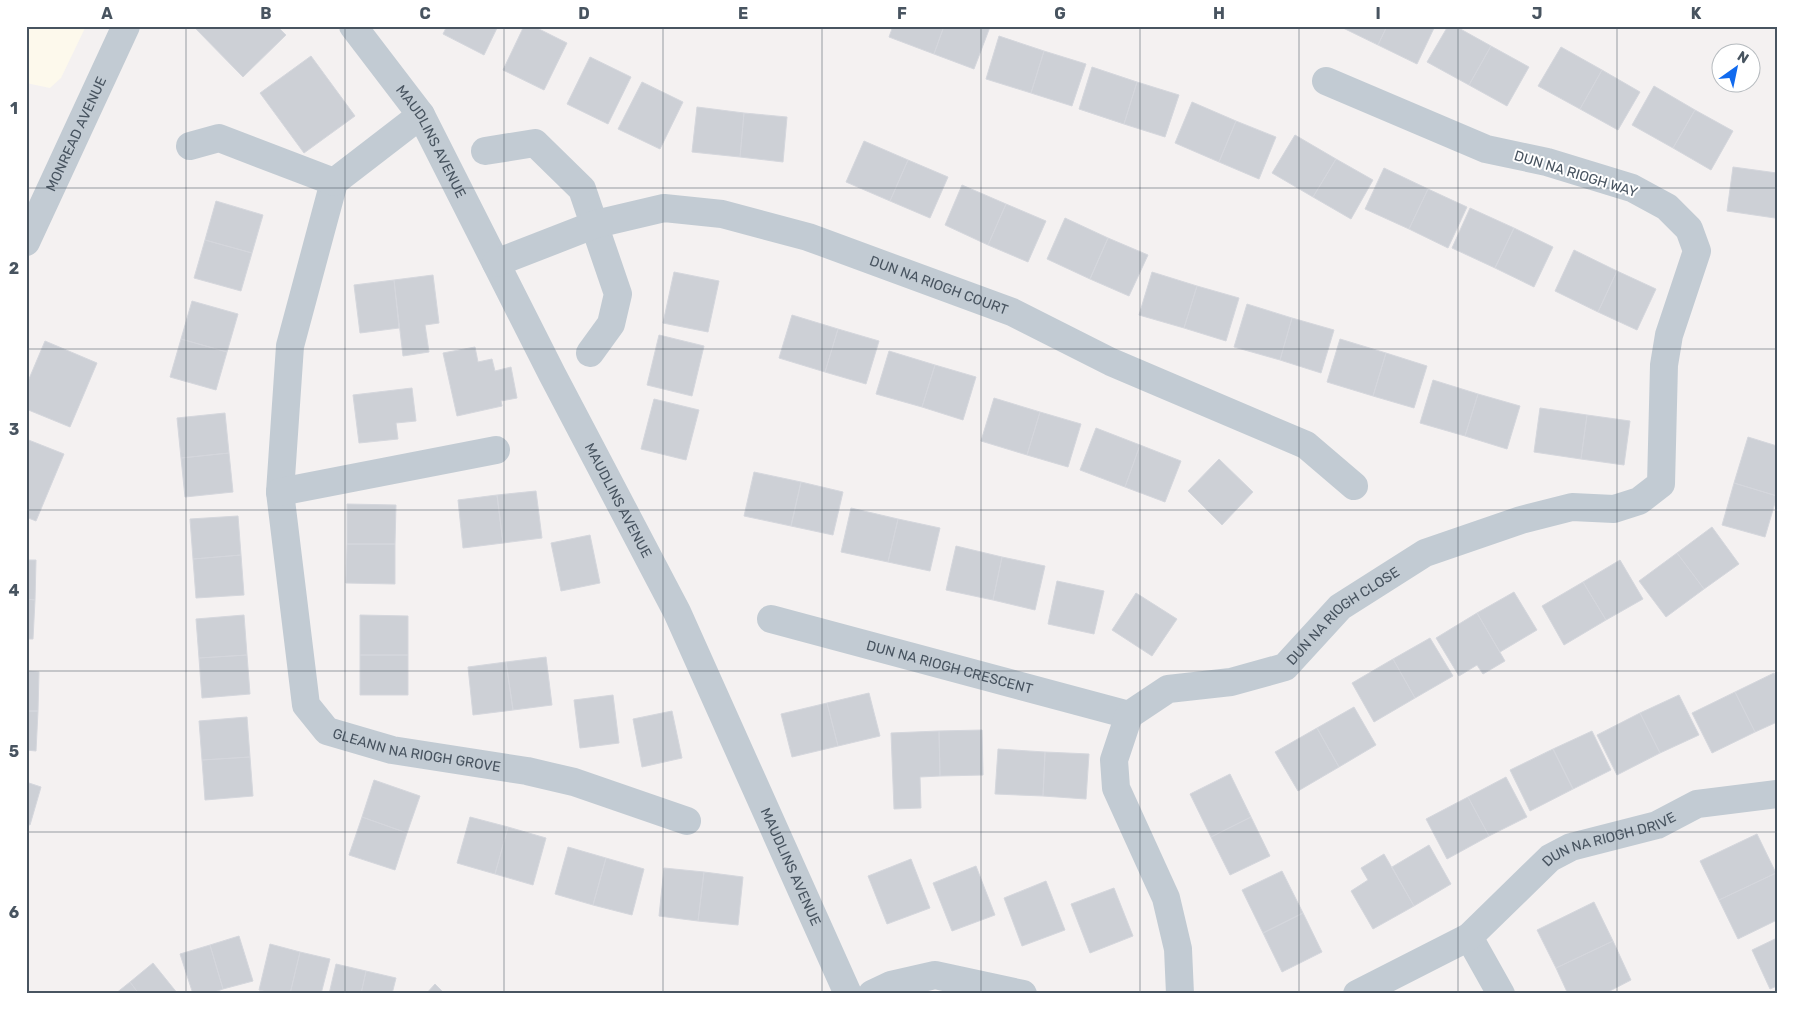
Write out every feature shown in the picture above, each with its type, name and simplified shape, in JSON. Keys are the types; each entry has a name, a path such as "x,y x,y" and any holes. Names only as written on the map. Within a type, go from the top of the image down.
{"street":[{"name":"MONREAD AVENUE","path":"27,236 126,26"},
{"name":"MAUDLINS AVENUE","path":"354,26 421,116 552,374 677,612 848,994"},
{"name":"DUN NA RIOGH WAY","path":"1326,82 1486,149 1547,162 1632,188 1667,208 1689,229 1697,251 1669,335 1664,365 1661,484 1639,501"},
{"path":"190,146 219,138 334,182 421,116"},
{"path":"485,151 535,143 582,189 596,224 618,294 611,324 590,353"},
{"name":"GLEANN NA RIOGH GROVE","path":"334,182 290,346 280,492 306,705 327,731 392,750 527,770 574,782 687,821"},
{"name":"DUN NA RIOGH COURT","path":"496,263 596,224 664,208 722,214 808,237 1012,312 1112,362 1306,445 1354,486"},
{"path":"280,492 496,450"},
{"name":"DUN NA RIOGH CLOSE","path":"1129,715 1168,689 1230,682 1285,667 1340,607 1425,553 1521,520 1572,507 1614,509 1639,501"},
{"name":"DUN NA RIOGH CRESCENT","path":"771,619 1129,715"},
{"path":"1129,715 1114,760 1116,788 1166,898 1178,949 1180,994"},
{"name":"DUN NA RIOGH DRIVE","path":"1357,994 1469,937 1550,858 1571,847 1657,825 1697,804 1777,794"},
{"path":"1469,937 1501,994"},
{"path":"872,994 891,985 935,975 1023,994"}],"shaded area":[{"path":"26,26 86,26 61,78 50,88 26,83"}],"building":[{"path":"200,26 277,26 286,35 243,77 196,29"},
{"path":"447,26 498,26 484,55 443,34"},
{"path":"524,26 533,26 567,43 544,90 503,70"},
{"path":"893,26 944,26 934,54 889,37"},
{"path":"944,26 990,27 974,69 934,54"},
{"path":"1339,26 1387,26 1378,45"},
{"path":"1387,26 1435,26 1417,64 1378,45"},
{"path":"1448,26 1455,26 1491,46 1469,85 1427,62"},
{"path":"999,36 1044,51 1031,93 986,79"},
{"path":"1491,46 1529,67 1507,106 1469,85"},
{"path":"1561,47 1602,70 1580,109 1538,86"},
{"path":"1044,51 1086,64 1072,106 1031,93"},
{"path":"311,56 355,116 304,153 260,93"},
{"path":"590,57 631,77 608,124 567,104"},
{"path":"1092,67 1137,82 1124,124 1079,109"},
{"path":"1602,70 1640,92 1618,130 1580,109"},
{"path":"642,82 683,102 660,149 618,129"},
{"path":"1137,82 1179,95 1165,137 1124,124"},
{"path":"1654,86 1695,110 1673,148 1632,125"},
{"path":"1192,102 1236,121 1219,162 1175,143"},
{"path":"697,107 744,113 740,157 692,152"},
{"path":"1695,110 1733,131 1711,170 1673,148"},
{"path":"744,113 787,117 783,162 740,157"},
{"path":"1236,121 1276,137 1259,179 1219,162"},
{"path":"1295,135 1336,159 1313,197 1272,173"},
{"path":"864,141 908,160 890,201 846,182"},
{"path":"1336,159 1373,180 1351,219 1313,197"},
{"path":"908,160 948,177 930,218 890,201"},
{"path":"1733,167 1777,173 1775,218 1727,211"},
{"path":"1384,168 1428,189 1409,229 1365,209"},
{"path":"962,185 1006,204 988,245 945,225"},
{"path":"1428,189 1467,207 1448,248 1409,229"},
{"path":"216,201 263,215 252,253 205,240"},
{"path":"1006,204 1046,221 1028,262 988,245"},
{"path":"1470,208 1514,228 1495,268 1452,248"},
{"path":"1065,218 1108,238 1090,279 1047,259"},
{"path":"1514,228 1553,247 1534,287 1495,268"},
{"path":"1108,238 1148,255 1129,296 1090,279"},
{"path":"205,240 252,253 241,291 194,278"},
{"path":"1574,250 1617,271 1598,312 1555,291"},
{"path":"1617,271 1656,289 1637,330 1598,312"},
{"path":"674,272 719,281 708,332 663,323"},
{"path":"1152,272 1197,286 1184,328 1139,315"},
{"path":"433,275 439,323 425,325 429,352 403,356 394,280"},
{"path":"394,280 399,328 360,333 354,285"},
{"path":"1197,286 1239,298 1226,341 1184,328"},
{"path":"192,301 238,314 227,352 181,339"},
{"path":"1247,304 1292,318 1280,360 1234,347"},
{"path":"792,315 838,329 825,372 779,358"},
{"path":"1292,318 1334,330 1321,373 1280,360"},
{"path":"838,329 879,341 866,384 825,372"},
{"path":"659,335 704,346 692,396 647,385"},
{"path":"181,339 227,352 216,390 170,377"},
{"path":"1340,339 1386,353 1373,396 1327,382"},
{"path":"45,341 97,363 70,427 26,409 26,386"},
{"path":"475,347 478,362 492,359 495,371 511,367 517,398 501,401 502,406 457,416 443,353"},
{"path":"889,351 935,365 922,407 876,394"},
{"path":"1386,353 1427,366 1414,408 1373,396"},
{"path":"935,365 976,377 963,420 922,407"},
{"path":"1433,380 1478,394 1465,436 1420,423"},
{"path":"412,388 416,421 396,423 398,439 359,443 353,395"},
{"path":"1478,394 1520,406 1507,449 1465,436"},
{"path":"994,398 1040,412 1027,455 981,441"},
{"path":"654,399 699,410 686,460 641,449"},
{"path":"1540,408 1587,415 1581,459 1534,452"},
{"path":"1040,412 1081,424 1068,467 1027,455"},
{"path":"225,413 229,453 181,458 177,418"},
{"path":"1587,415 1630,421 1624,465 1581,459"},
{"path":"1096,428 1140,445 1125,487 1080,470"},
{"path":"1748,437 1777,446 1777,496 1734,483"},
{"path":"26,439 64,454 36,521 26,517"},
{"path":"1140,445 1181,461 1165,502 1125,487"},
{"path":"229,453 233,492 185,497 181,458"},
{"path":"1219,459 1253,492 1222,525 1188,491"},
{"path":"754,472 801,482 791,526 744,516"},
{"path":"801,482 843,492 833,535 791,526"},
{"path":"1734,483 1777,496 1765,537 1722,525"},
{"path":"536,491 542,538 503,543 497,495"},
{"path":"497,495 503,543 463,548 458,500"},
{"path":"347,504 396,505 395,544 347,544"},
{"path":"851,508 898,519 888,562 841,552"},
{"path":"238,516 241,555 193,559 190,519"},
{"path":"898,519 940,528 930,571 888,562"},
{"path":"1712,527 1739,564 1704,589 1677,553"},
{"path":"590,535 600,583 561,591 551,543"},
{"path":"347,544 395,544 395,584 346,583"},
{"path":"956,546 1002,557 993,600 946,590"},
{"path":"1677,553 1704,589 1666,617 1639,581"},
{"path":"241,555 244,595 196,598 193,559"},
{"path":"1002,557 1045,566 1035,610 993,600"},
{"path":"26,560 36,560 35,600 26,599"},
{"path":"1620,560 1643,599 1606,620 1583,582"},
{"path":"1057,581 1104,591 1094,634 1048,624"},
{"path":"1583,582 1606,620 1564,645 1542,606"},
{"path":"1514,592 1537,630 1500,652 1477,613"},
{"path":"1136,593 1177,619 1152,656 1112,630"},
{"path":"26,599 35,600 33,639 26,639"},
{"path":"1477,613 1505,661 1483,674 1477,665 1459,676 1436,638"},
{"path":"244,615 247,655 199,658 196,619"},
{"path":"360,615 408,616 408,655 360,655"},
{"path":"1430,638 1453,676 1415,698 1393,659"},
{"path":"247,655 250,694 202,698 199,658"},
{"path":"360,655 408,655 408,695 360,695"},
{"path":"546,657 552,705 513,710 506,662"},
{"path":"1393,659 1415,698 1374,722 1352,683"},
{"path":"506,662 513,710 473,715 468,667"},
{"path":"26,671 39,672 38,711 26,711"},
{"path":"1774,673 1777,678 1777,722 1755,732 1735,692"},
{"path":"1735,692 1755,732 1712,753 1692,713"},
{"path":"869,693 880,736 838,746 827,703"},
{"path":"613,695 619,743 580,748 574,700"},
{"path":"1679,695 1699,735 1660,753 1640,713"},
{"path":"827,703 838,746 792,757 781,714"},
{"path":"1354,707 1376,745 1339,767 1317,728"},
{"path":"26,711 38,711 36,751 26,750"},
{"path":"672,711 682,758 642,767 633,719"},
{"path":"1640,713 1660,753 1617,775 1597,735"},
{"path":"247,717 250,757 202,760 199,721"},
{"path":"1317,728 1339,767 1298,791 1275,752"},
{"path":"982,730 983,775 940,776 939,731"},
{"path":"939,731 940,776 920,777 921,808 894,809 891,733"},
{"path":"1592,731 1611,770 1573,789 1553,749"},
{"path":"998,749 1045,752 1043,796 995,794"},
{"path":"1553,749 1573,789 1530,811 1510,770"},
{"path":"1045,752 1089,754 1086,799 1043,796"},
{"path":"250,757 253,796 205,800 202,760"},
{"path":"1230,774 1251,817 1211,837 1190,794"},
{"path":"1506,777 1527,817 1489,836 1468,797"},
{"path":"374,780 420,796 407,833 362,817"},
{"path":"26,782 41,787 30,825 26,824"},
{"path":"1468,797 1489,836 1447,859 1426,819"},
{"path":"362,817 407,833 395,870 349,855"},
{"path":"470,817 508,827 495,874 457,863"},
{"path":"1251,817 1270,856 1230,875 1211,837"},
{"path":"508,827 546,838 533,885 495,874"},
{"path":"1757,834 1776,873 1719,900 1700,861"},
{"path":"1429,845 1451,884 1414,906 1392,867"},
{"path":"568,847 606,858 593,905 555,894"},
{"path":"1384,854 1414,906 1373,929 1351,891 1368,880 1361,868"},
{"path":"606,858 644,869 632,915 593,905"},
{"path":"911,859 930,908 887,924 868,876"},
{"path":"976,866 995,915 952,931 933,883"},
{"path":"664,868 704,872 698,921 659,916"},
{"path":"1282,871 1303,913 1263,933 1242,890"},
{"path":"704,872 743,877 738,925 698,921"},
{"path":"1776,873 1777,920 1738,939 1719,900"},
{"path":"1046,881 1065,930 1022,946 1004,898"},
{"path":"1114,888 1133,936 1090,953 1071,904"},
{"path":"1594,902 1613,941 1556,968 1537,930"},
{"path":"1303,913 1322,952 1282,972 1263,933"},
{"path":"239,936 253,981 223,989 210,945"},
{"path":"1777,938 1777,986 1770,989 1752,950"},
{"path":"1613,941 1631,980 1604,994 1568,994 1556,968"},
{"path":"270,944 300,952 290,994 275,994 259,990"},
{"path":"210,945 223,989 209,994 193,994 180,954"},
{"path":"300,952 330,959 321,994 290,994"},
{"path":"153,963 178,994 139,994 130,982"},
{"path":"336,964 366,971 361,994 329,994"},
{"path":"366,971 396,978 392,994 361,994"},
{"path":"130,982 139,994 115,994"},
{"path":"435,984 445,994 426,994"}]}
